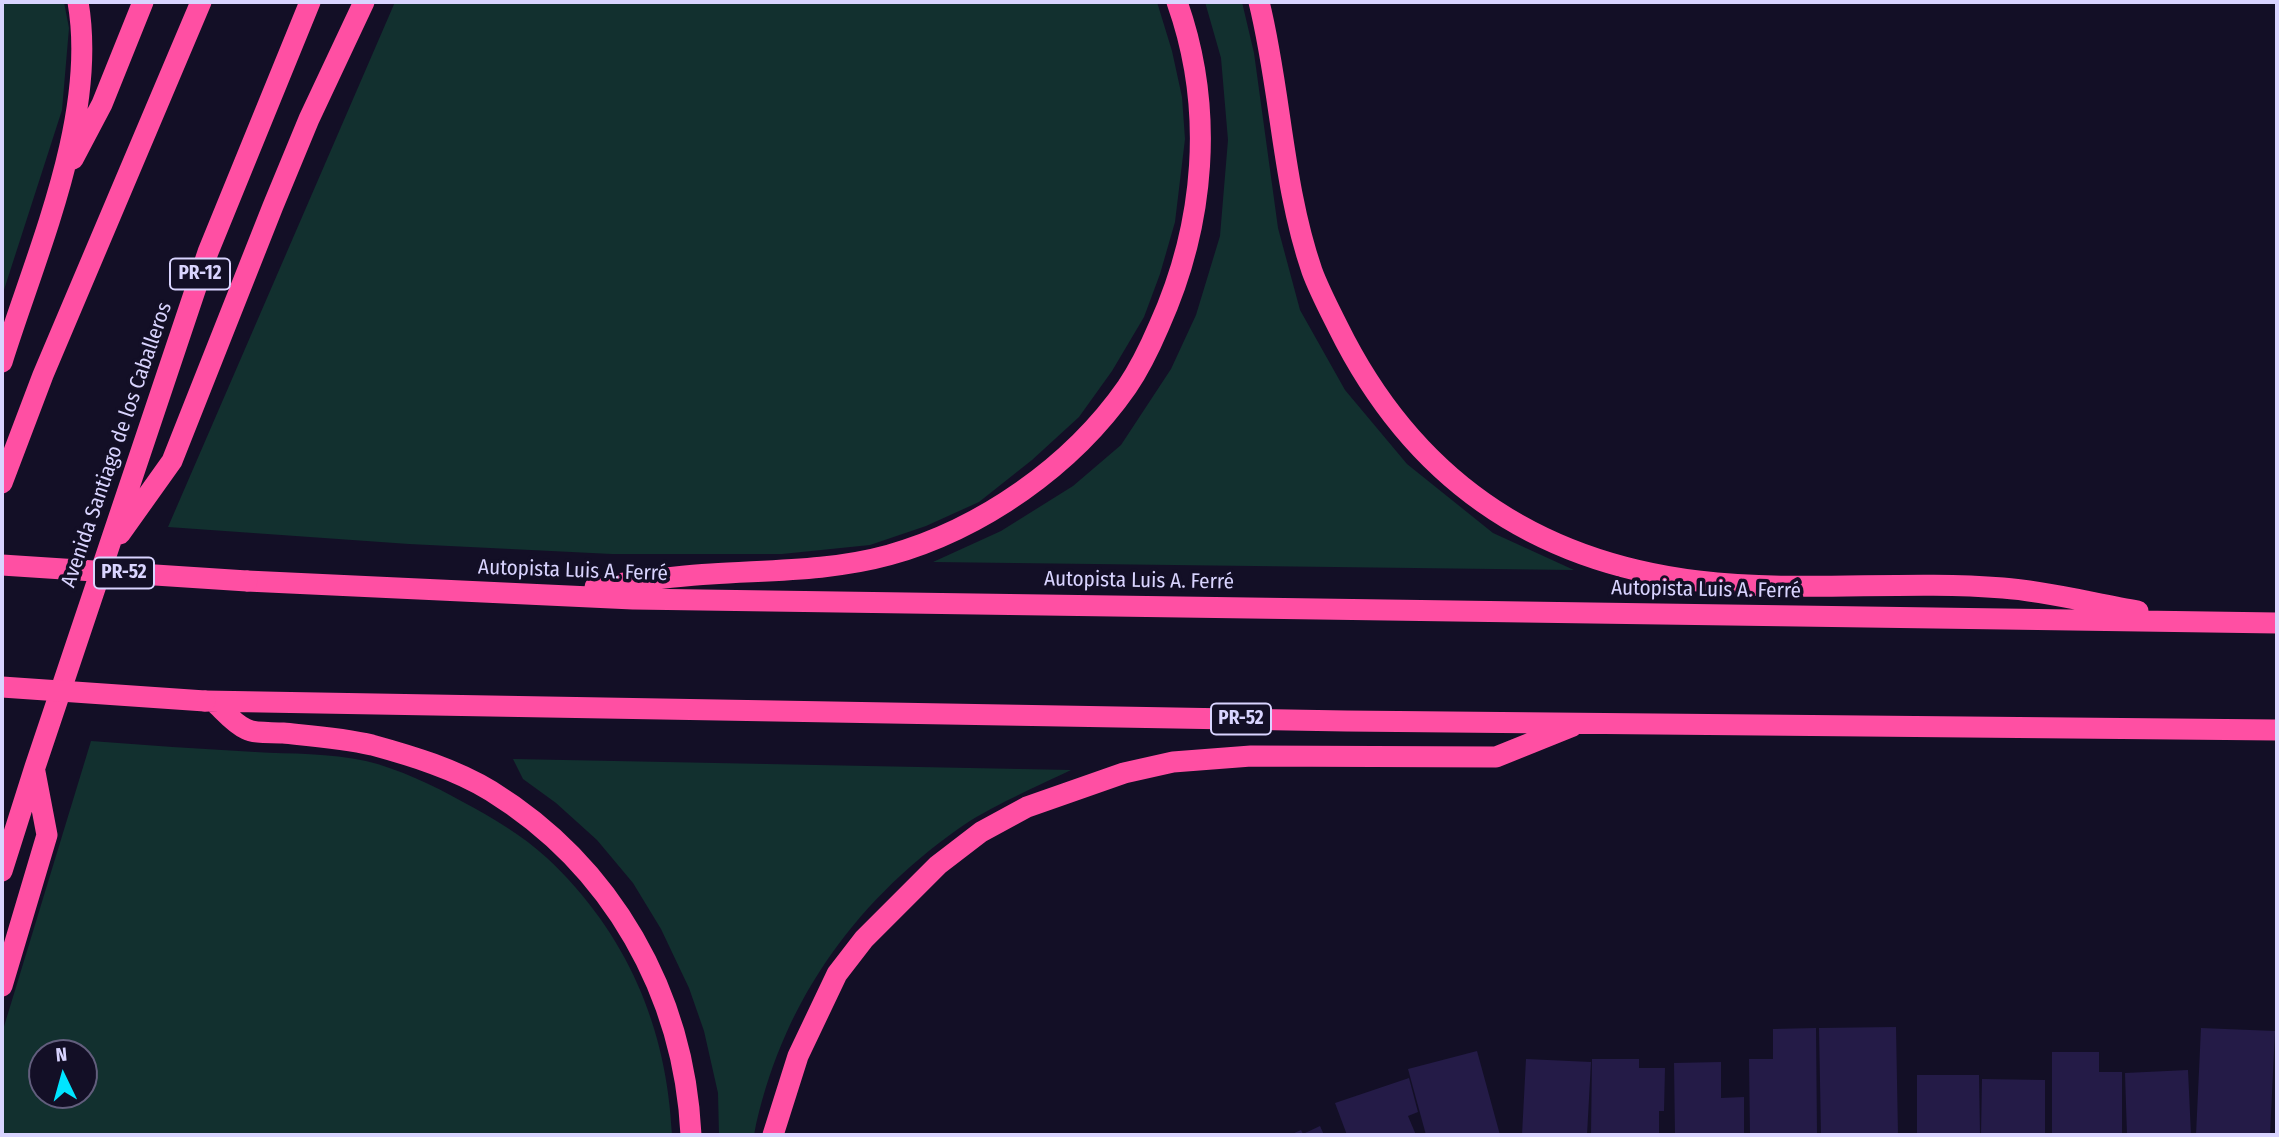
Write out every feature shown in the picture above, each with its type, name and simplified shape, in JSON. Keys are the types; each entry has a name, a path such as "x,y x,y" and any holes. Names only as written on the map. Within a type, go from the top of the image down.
{"highway":[{"path":"2,362 60,186 79,99 83,52 78,2"},
{"path":"60,186 102,104 143,2"},
{"path":"2,483 43,375 201,2"},
{"name":"Avenida Santiago de los Caballeros","path":"2,870 34,767 208,252 310,2"},
{"path":"107,552 172,461 309,119 364,2"},
{"path":"531,594 709,574 806,570 891,555 979,518 1024,490 1062,460 1101,419 1128,386 1141,364 1169,304 1195,219 1200,170 1201,116 1195,70 1177,2"},
{"path":"1259,2 1275,72 1294,200 1312,270 1323,297 1368,383 1393,419 1425,455 1464,489 1501,514 1534,533 1575,550 1612,564 1658,575 1747,584 2005,588 2202,622"},
{"name":"Autopista Luis A. Ferré","path":"2,565 247,581 633,599 2277,623"},
{"name":"PR-52","path":"2,687 209,701 1332,721 2277,730"},
{"path":"209,701 247,730 358,742 407,755 452,772 490,790 551,837 609,900 634,935 646,960 669,1015 680,1055 689,1101 691,1135"},
{"path":"773,1135 798,1056 836,974 864,939 938,864 981,832 1027,807 1124,774 1172,762 1251,756 1496,757 1583,722"},
{"path":"2,986 47,835 34,767"}],"green space":[{"path":"2,2 64,2 69,28 62,110 2,296"},
{"path":"395,2 1157,2 1182,97 1185,139 1175,222 1144,317 1112,371 1079,417 1032,460 979,502 926,526 870,545 782,554 612,554 409,544 168,527"},
{"path":"1205,2 1242,2 1254,53 1278,228 1300,310 1345,390 1407,464 1493,533 1574,570 933,562 1001,531 1073,486 1121,445 1171,369 1196,315 1220,236 1228,140 1221,58"},
{"path":"91,741 352,758 416,778 517,834 547,858 575,887 600,918 638,984 662,1057 672,1135 2,1135 2,1033"},
{"path":"513,759 1071,770 970,821 920,859 885,891 853,925 802,1002 782,1044 766,1088 754,1135 719,1135 718,1093 704,1031 689,988 661,929 633,883 597,840 556,803 523,779"}],"building":[{"path":"1896,1027 1898,1135 1821,1135 1819,1028"},
{"path":"1816,1028 1817,1135 1750,1135 1749,1059 1773,1059 1773,1029"},
{"path":"2201,1028 2275,1031 2270,1135 2196,1135"},
{"path":"1477,1051 1500,1135 1426,1135 1408,1069"},
{"path":"2052,1052 2099,1052 2099,1072 2122,1072 2122,1135 2052,1135"},
{"path":"1526,1059 1591,1062 1587,1135 1522,1135"},
{"path":"1592,1059 1639,1059 1639,1068 1665,1068 1664,1111 1659,1111 1659,1135 1591,1135"},
{"path":"1721,1062 1721,1098 1744,1097 1744,1135 1675,1135 1674,1063"},
{"path":"2188,1070 2191,1135 2127,1135 2125,1073"},
{"path":"1917,1075 1979,1075 1980,1135 1917,1135"},
{"path":"1409,1078 1418,1112 1408,1116 1416,1135 1347,1135 1335,1103"},
{"path":"1982,1079 2045,1080 2045,1135 1981,1135"},
{"path":"1320,1126 1324,1135 1290,1135 1301,1130 1303,1134"}]}
